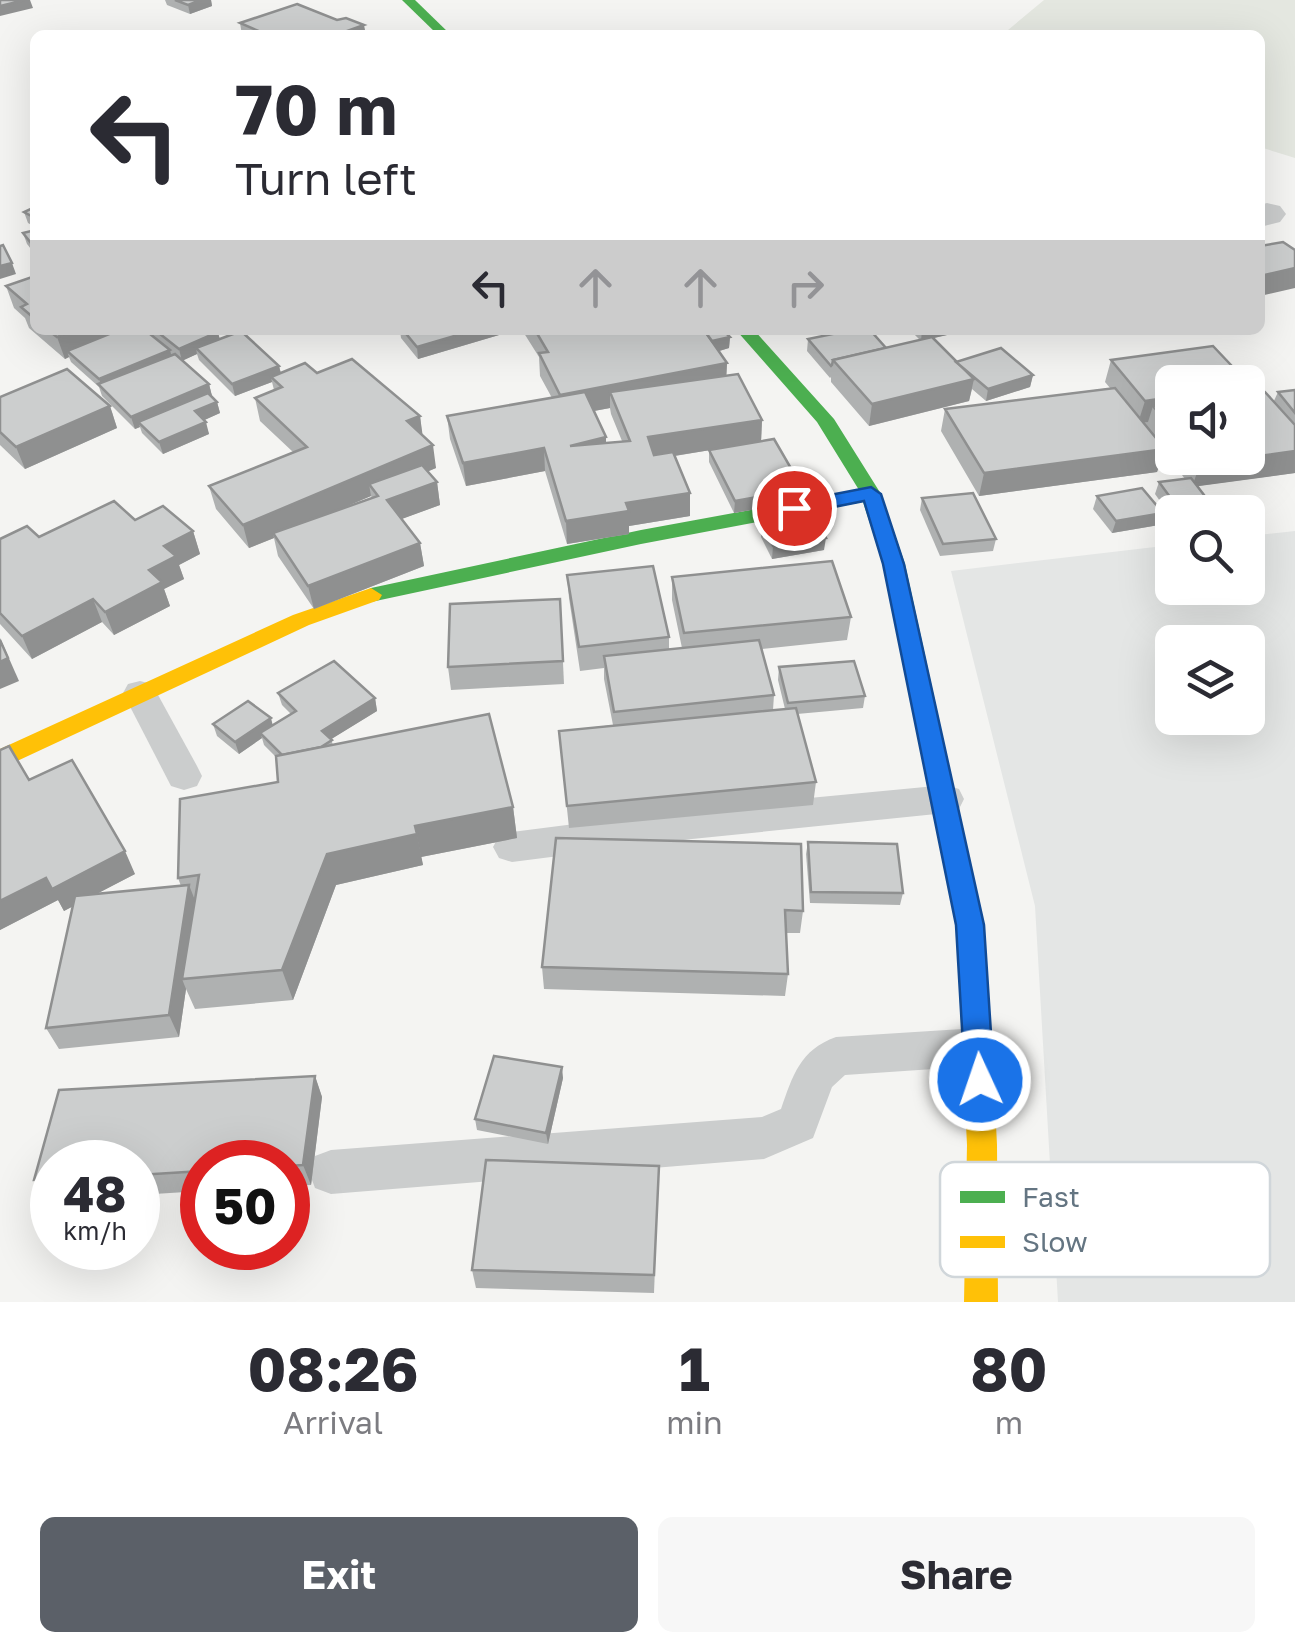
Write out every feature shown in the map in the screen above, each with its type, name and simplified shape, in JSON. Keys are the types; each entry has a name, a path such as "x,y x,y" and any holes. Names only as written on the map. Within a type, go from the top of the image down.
{"main road":[{"path":"408,0 440,30"},
{"path":"750,335 826,420 871,494 894,564 970,925 978,1048 979,1162"},
{"path":"0,760 301,620 377,593 641,537 871,494"},
{"path":"981,1277 981,1302"}],"lane":[{"path":"140,694 184,776"},
{"path":"512,848 692,824 946,799"},
{"path":"332,1172 764,1138 798,1122 814,1075 836,1056 978,1048"}],"shaded area":[{"path":"1044,0 1295,0 1295,158 1265,149 1265,30 1008,30"},
{"path":"1295,531 1295,1302 1058,1302 1057,1277 1270,1277 1270,1162 1050,1162 1035,906 951,571 1155,547 1155,605 1265,605 1265,534"}],"building":[{"path":"0,0 25,0 0,6"},
{"path":"175,0 201,0 188,5"},
{"path":"297,4 337,20 346,18 364,25 350,30 256,30 240,23"},
{"path":"1283,242 1295,250 1295,268 1265,275 1265,245"},
{"path":"3,245 12,263 0,266 0,246"},
{"path":"30,278 30,315 21,307 27,304 6,286"},
{"path":"107,335 151,335 170,350 99,379 67,351"},
{"path":"161,335 211,335 179,349"},
{"path":"230,335 245,335 279,366 232,384 196,348"},
{"path":"407,335 458,335 417,347"},
{"path":"538,335 707,335 727,363 560,395 539,353 548,352"},
{"path":"708,335 730,337 712,341"},
{"path":"874,335 886,348 833,360 831,366 808,339"},
{"path":"932,337 974,379 872,404 833,360"},
{"path":"1213,346 1231,365 1155,365 1155,400 1145,401 1111,360"},
{"path":"1001,348 1033,375 988,389 956,362"},
{"path":"175,354 209,384 131,417 98,384"},
{"path":"352,359 420,416 407,421 433,445 243,525 209,486 307,447 255,398 282,387 271,377 305,363 317,373"},
{"path":"67,369 110,406 16,447 0,432 0,397"},
{"path":"738,374 762,420 648,437 654,455 673,452 690,493 626,503 629,511 566,521 544,448 463,463 447,416 585,392 606,437 570,446 630,441 610,392"},
{"path":"1115,388 1155,437 1155,450 984,473 945,409"},
{"path":"1295,390 1295,413 1278,392"},
{"path":"1265,392 1295,425 1295,451 1265,455"},
{"path":"208,393 217,402 195,411 206,422 159,442 138,422"},
{"path":"774,439 803,489 735,501 709,450"},
{"path":"422,465 437,482 387,500 420,543 308,586 273,533 378,496 369,484"},
{"path":"1191,478 1204,495 1169,495 1159,482"},
{"path":"1142,488 1155,503 1155,514 1116,521 1097,496"},
{"path":"973,493 996,539 943,544 922,498"},
{"path":"114,501 135,520 163,506 193,531 164,546 176,556 149,570 162,582 105,612 93,599 22,636 0,613 0,539 27,526 39,537"},
{"path":"815,516 826,538 773,546 762,525"},
{"path":"832,561 851,617 684,633 672,577"},
{"path":"653,566 669,637 579,647 567,575"},
{"path":"560,599 563,661 448,667 450,604"},
{"path":"0,640 8,658 0,662"},
{"path":"759,640 774,695 614,712 604,656"},
{"path":"334,661 375,698 322,731 332,740 321,747 282,755 260,733 296,711 278,693"},
{"path":"854,661 865,696 788,703 779,667"},
{"path":"248,701 271,718 235,742 213,724"},
{"path":"796,708 816,782 567,806 559,731"},
{"path":"489,714 513,807 415,826 417,834 327,854 282,970 182,979 199,875 178,878 180,799 278,782 276,756"},
{"path":"9,746 29,780 72,760 125,851 52,889 46,878 0,901 0,750"},
{"path":"556,838 801,844 803,911 785,910 788,974 542,967"},
{"path":"808,842 897,844 903,893 811,892"},
{"path":"189,885 169,1015 46,1028 75,896"},
{"path":"494,1056 562,1067 546,1133 475,1119"},
{"path":"315,1076 306,1140 180,1140 180,1172 160,1174 160,1140 45,1140 59,1090"},
{"path":"486,1160 659,1166 654,1275 472,1270"}],"traffic: fast":[{"path":"408,0 440,30"},
{"path":"749,335 825,419 871,494 894,564 970,925 978,1063"},
{"path":"371,595 641,537 871,494"}],"traffic: slow":[{"path":"0,760 301,620 371,595"},
{"path":"978,1063 982,1162"},
{"path":"981,1277 981,1302"}],"route":[{"path":"794,508 871,494 894,564 970,925 980,1080"}]}
